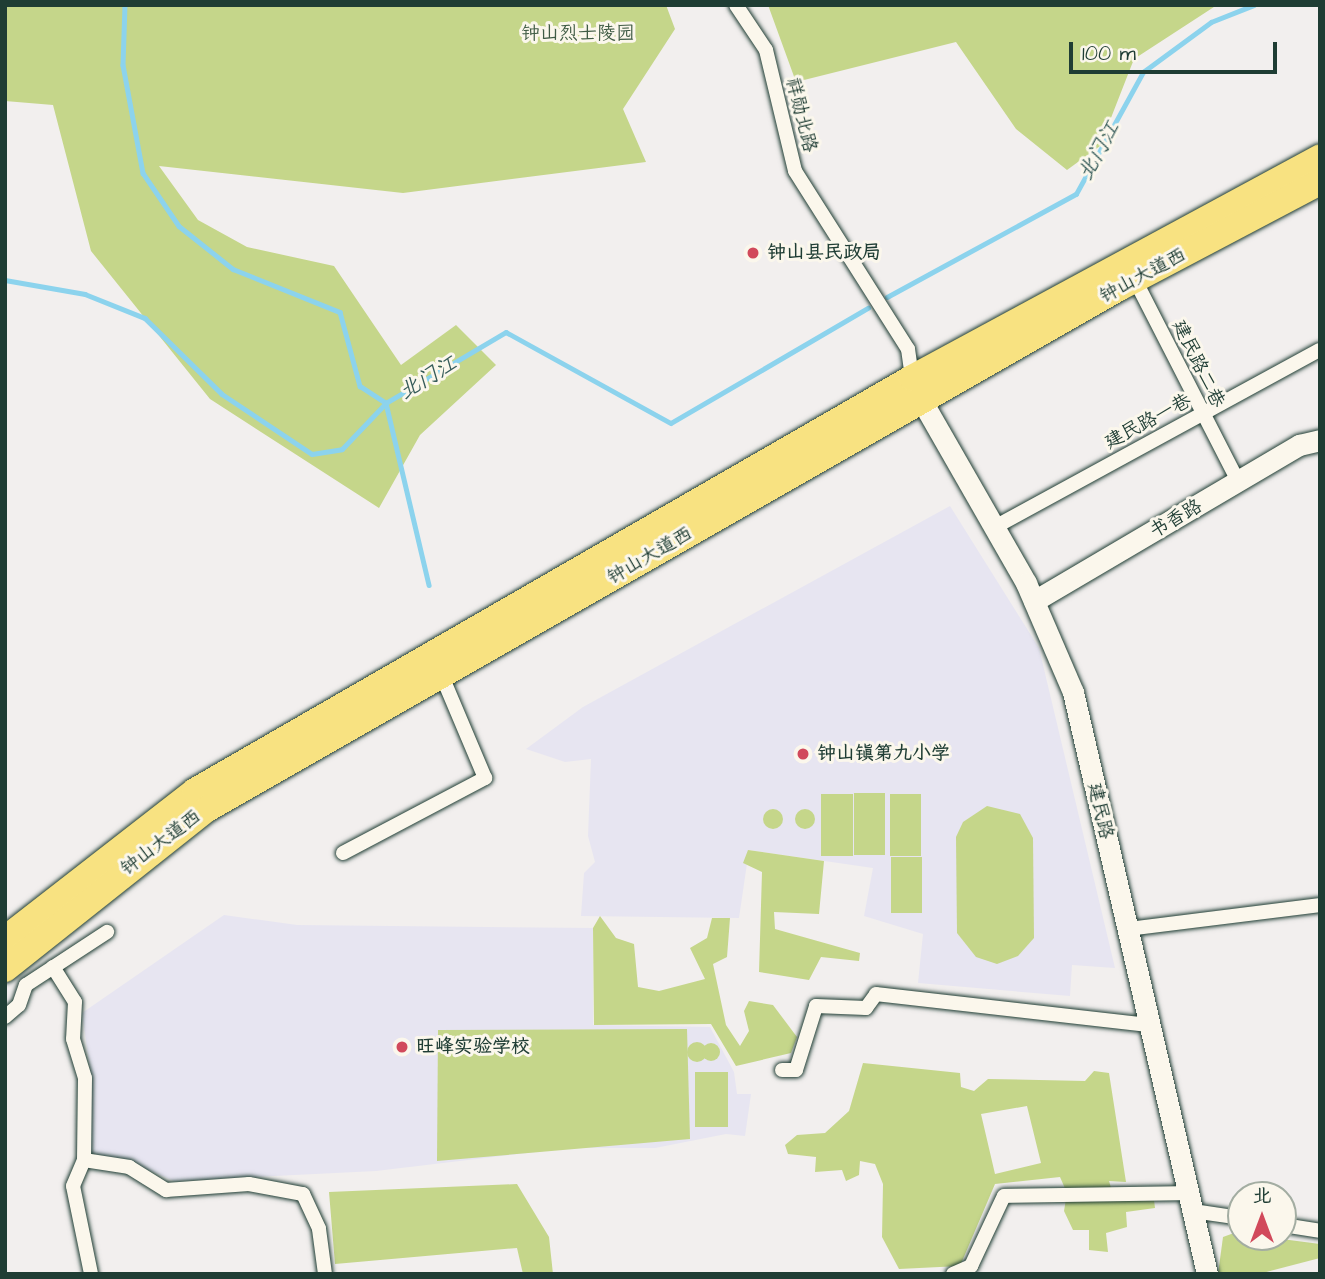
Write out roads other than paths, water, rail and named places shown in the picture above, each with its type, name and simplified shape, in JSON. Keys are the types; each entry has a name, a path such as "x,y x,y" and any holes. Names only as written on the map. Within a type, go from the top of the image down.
{"highway":[{"name":"钟山大道西","path":"5,969 207,809 437,665 1130,270 1320,157"},
{"name":"钟山大道西","path":"1130,270 1320,182"},
{"name":"钟山大道西","path":"5,939 195,791 437,665"}],"street":[{"name":"祥勋北路","path":"736,5 766,50 795,171 908,349 915,391"},
{"name":"建民路二巷","path":"1130,270 1239,483"},
{"name":"建民路一巷","path":"993,528 1320,350"},
{"name":"建民路","path":"915,391 1034,601 1073,692 1207,1274"},
{"name":"书香路","path":"1034,601 1239,483 1299,445 1320,440"},
{"path":"343,853 485,778 437,665"},
{"path":"1128,929 1320,905"},
{"path":"5,1017 19,1005 26,985 107,932"},
{"path":"53,967 75,1002 73,1039 85,1077 84,1160 73,1186 91,1274"},
{"path":"782,1070 796,1070 816,1006 866,1008 876,994 1150,1025"},
{"path":"84,1160 129,1167 166,1190 249,1184 303,1194 318,1229 326,1274"},
{"path":"953,1274 971,1266 1004,1196 1190,1202 1227,1214"},
{"path":"1297,1227 1320,1231"}],"waterway":[{"path":"125,5 123,65 143,173 179,226 233,269 340,312 360,386 386,403 429,585"},
{"name":"北门江","path":"887,297 1076,194 1143,72 1211,22 1254,5"},
{"name":"北门江","path":"5,280 85,294 145,318 222,394 312,454 342,449 386,403 506,332 671,423 868,308"}],"place":[{"name":"钟山县民政局","path":"753,253"},
{"name":"钟山镇第九小学","path":"803,754"},
{"name":"旺峰实验学校","path":"402,1047"}],"park label":[{"name":"钟山烈士陵园","path":"578,34"}]}
